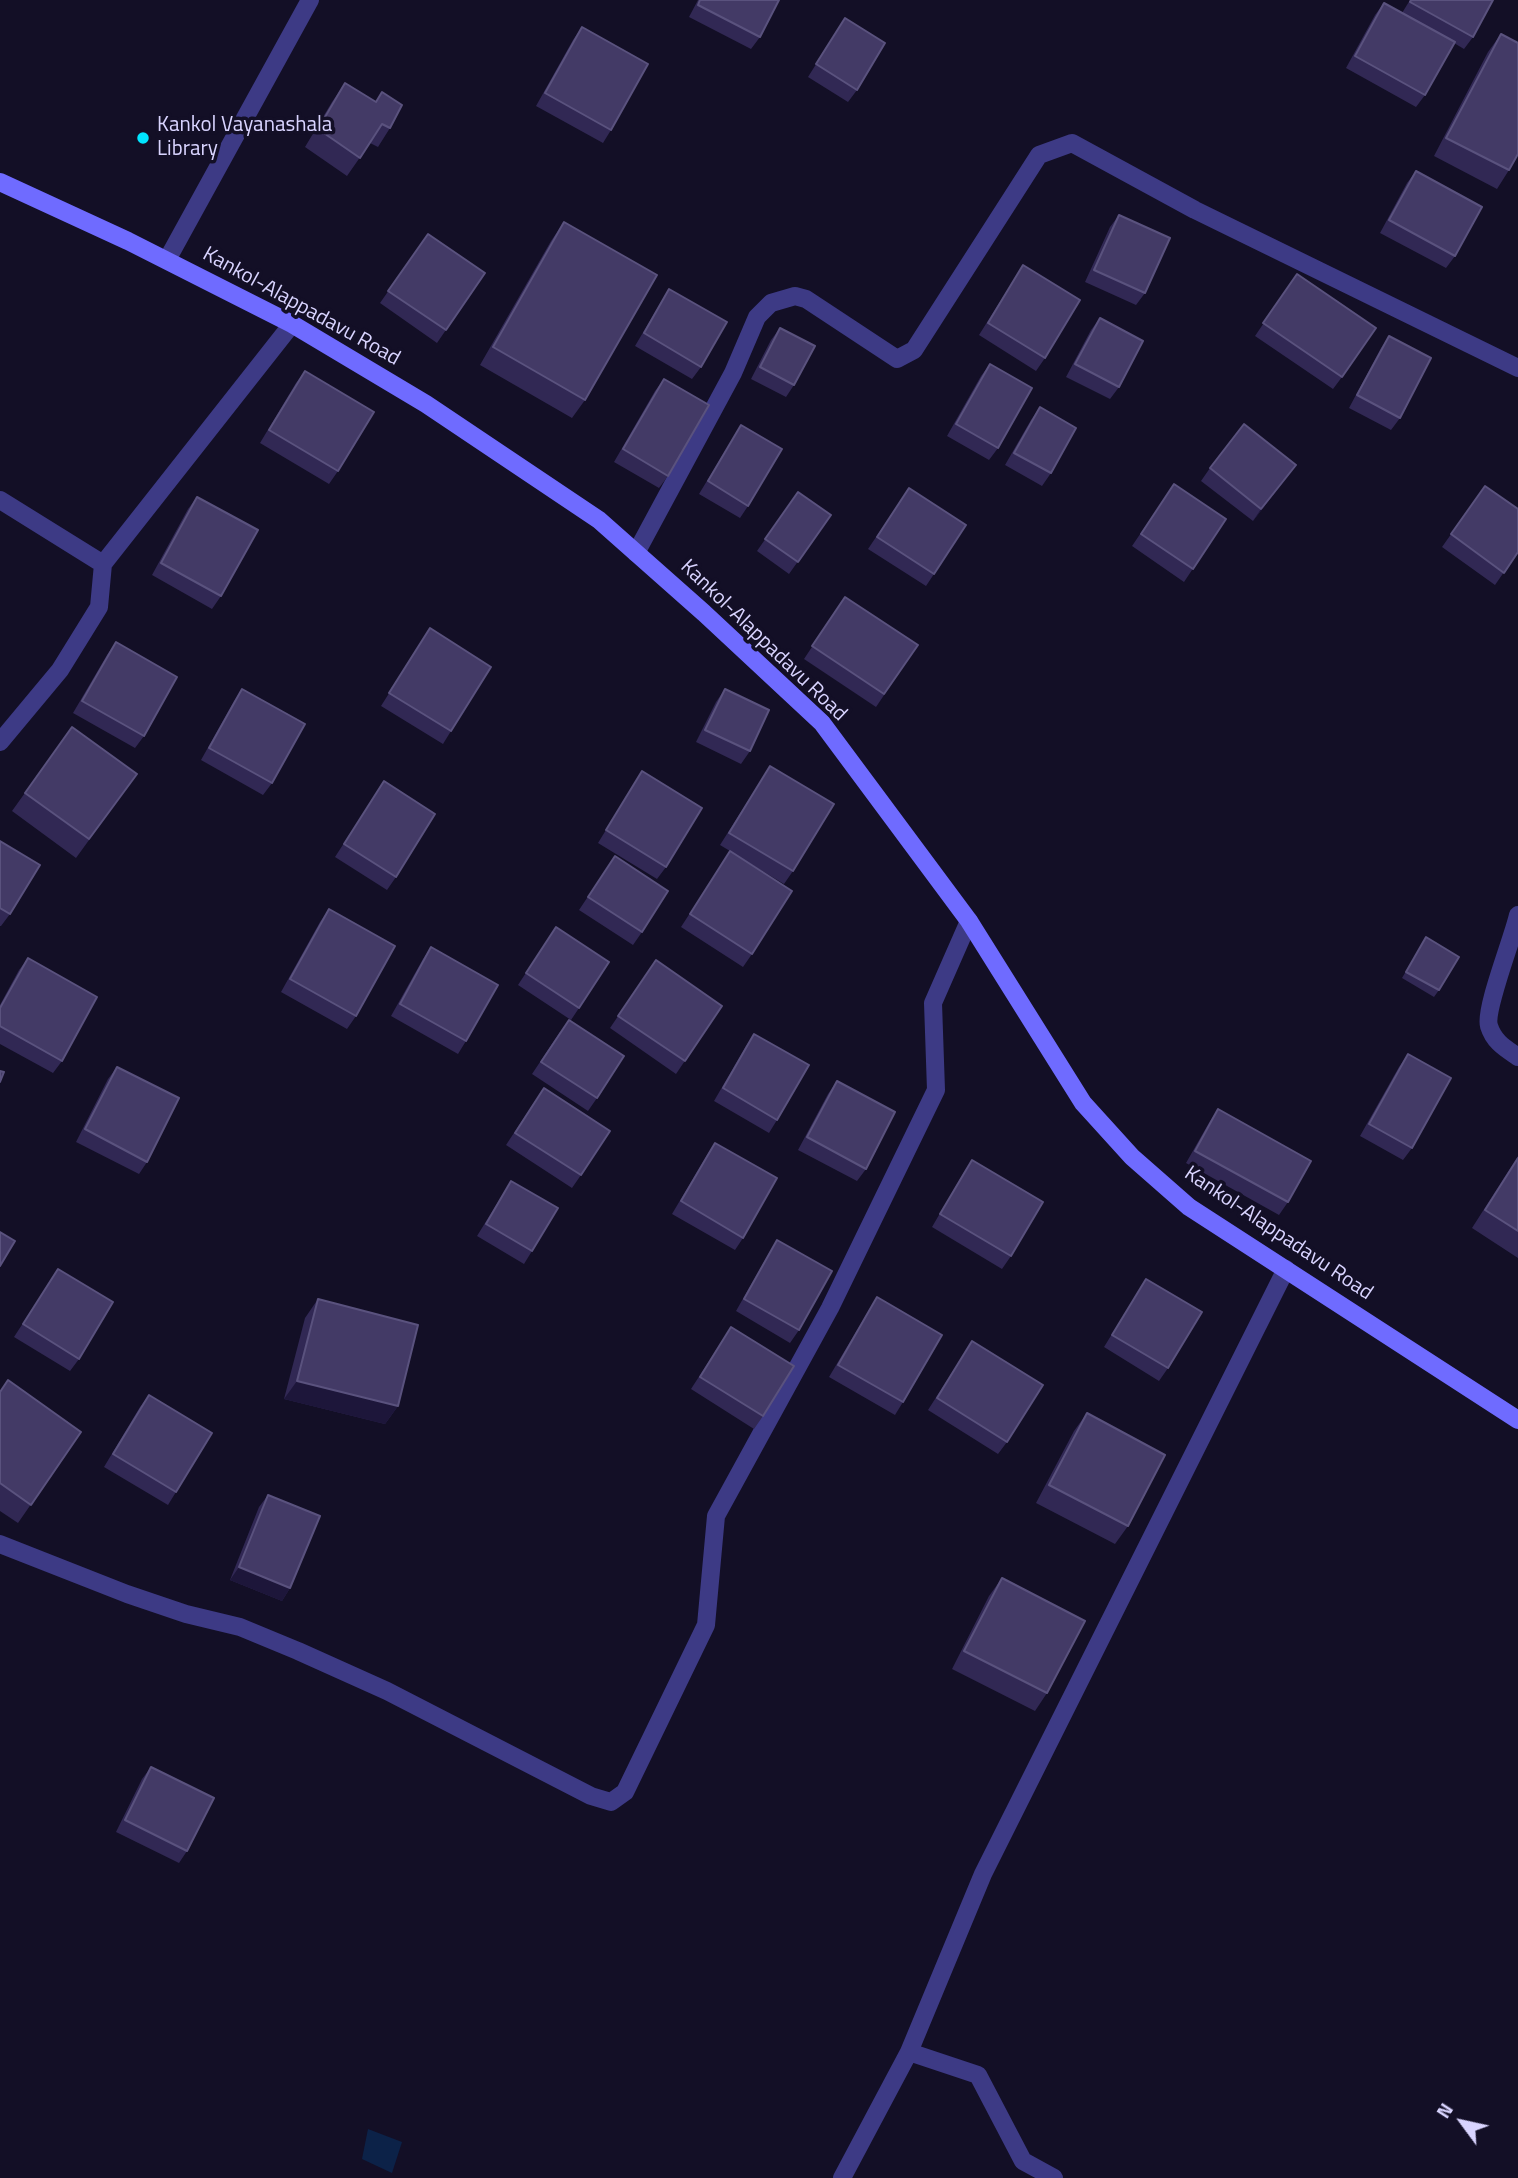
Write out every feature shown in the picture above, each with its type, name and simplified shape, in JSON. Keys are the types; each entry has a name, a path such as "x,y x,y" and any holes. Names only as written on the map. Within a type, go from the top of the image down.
{"main road":[{"name":"Kankol-Alappadavu Road","path":"0,182 167,260 292,324 426,404 599,520 822,723 969,921 1083,1103 1132,1157 1189,1207 1518,1420"}],"street":[{"path":"167,260 310,0"},
{"path":"636,553 733,373 757,317 771,303 795,296 806,299 897,359 905,355 914,350 1039,155 1072,143 1208,216 1518,368"},
{"path":"0,743 60,670 99,607 103,564 292,324"},
{"path":"0,500 103,564"},
{"path":"1518,915 1488,1024 1498,1044 1518,1057"},
{"path":"0,1544 127,1594 240,1628 298,1651 387,1691 591,1796 611,1802 625,1792 706,1625 716,1516 830,1308 936,1090 933,1003 969,921"},
{"path":"842,2178 909,2052 983,1874 1286,1269"},
{"path":"909,2052 978,2075 1023,2161 1054,2178"}],"water":[{"path":"368,2129 402,2142 392,2173 362,2159"}],"building":[{"path":"700,0 779,0 760,37 698,5"},
{"path":"1493,0 1473,37 1410,2"},
{"path":"1384,3 1455,42 1425,95 1355,56"},
{"path":"845,18 885,43 857,90 816,64"},
{"path":"582,27 648,64 611,130 545,93"},
{"path":"1501,34 1518,43 1518,154 1509,170 1446,138"},
{"path":"345,83 376,102 382,92 402,105 390,128 382,124 360,158 318,129"},
{"path":"1416,171 1482,207 1455,256 1389,220"},
{"path":"1119,215 1170,238 1145,293 1094,270"},
{"path":"564,222 657,275 585,400 493,347"},
{"path":"428,234 485,273 446,330 388,291"},
{"path":"1023,265 1080,300 1045,358 988,323"},
{"path":"1297,274 1376,328 1342,377 1263,323"},
{"path":"669,289 727,322 701,367 644,333"},
{"path":"1100,318 1143,341 1119,387 1075,364"},
{"path":"780,328 815,346 794,385 760,367"},
{"path":"1389,336 1431,358 1400,418 1357,395"},
{"path":"990,364 1032,388 998,448 956,424"},
{"path":"305,371 374,412 338,471 269,430"},
{"path":"664,379 709,405 668,476 623,449"},
{"path":"1040,407 1076,428 1051,473 1014,453"},
{"path":"1244,424 1296,465 1261,509 1210,468"},
{"path":"741,425 782,449 748,506 708,481"},
{"path":"1174,484 1226,519 1193,569 1141,534"},
{"path":"1485,486 1518,509 1518,552 1504,573 1451,534"},
{"path":"909,488 966,525 934,574 877,537"},
{"path":"798,492 831,515 798,562 765,539"},
{"path":"197,497 258,530 221,596 161,563"},
{"path":"845,597 918,645 884,694 812,646"},
{"path":"430,628 491,667 451,731 389,693"},
{"path":"116,642 177,677 144,736 82,701"},
{"path":"242,689 305,724 272,783 209,748"},
{"path":"725,689 769,710 750,751 705,730"},
{"path":"72,727 137,774 89,839 25,793"},
{"path":"770,766 834,804 793,871 729,833"},
{"path":"642,771 702,808 666,867 606,830"},
{"path":"384,781 435,814 396,877 344,844"},
{"path":"0,841 40,865 10,914 0,908"},
{"path":"730,851 792,891 752,954 690,914"},
{"path":"615,856 668,891 642,932 588,897"},
{"path":"329,909 395,946 356,1016 290,979"},
{"path":"556,927 609,962 579,1008 526,973"},
{"path":"1426,937 1459,957 1439,990 1406,972"},
{"path":"431,947 498,985 466,1041 400,1004"},
{"path":"28,958 97,997 62,1061 0,1026 0,1008"},
{"path":"656,960 722,1006 685,1061 618,1016"},
{"path":"569,1020 624,1056 597,1098 541,1062"},
{"path":"754,1034 809,1065 777,1120 723,1088"},
{"path":"1408,1054 1451,1078 1412,1148 1369,1124"},
{"path":"117,1067 179,1098 147,1162 85,1129"},
{"path":"837,1081 895,1112 866,1169 807,1137"},
{"path":"544,1088 610,1131 581,1175 515,1133"},
{"path":"1218,1109 1311,1161 1288,1202 1195,1151"},
{"path":"715,1143 777,1178 743,1238 681,1201"},
{"path":"1518,1158 1518,1231 1485,1210"},
{"path":"972,1160 1043,1202 1011,1256 940,1214"},
{"path":"511,1181 558,1208 532,1251 486,1224"},
{"path":"0,1232 15,1241 0,1266"},
{"path":"777,1240 832,1271 799,1330 744,1299"},
{"path":"58,1269 113,1302 79,1359 23,1324"},
{"path":"1146,1279 1202,1312 1168,1368 1112,1335"},
{"path":"877,1297 942,1335 903,1402 838,1365"},
{"path":"318,1299 418,1325 398,1406 297,1381"},
{"path":"731,1327 794,1366 763,1416 700,1377"},
{"path":"972,1341 1043,1385 1007,1442 937,1398"},
{"path":"8,1380 81,1432 31,1505 0,1483 0,1392"},
{"path":"149,1395 212,1433 176,1492 113,1454"},
{"path":"1087,1413 1165,1455 1128,1526 1049,1485"},
{"path":"268,1495 320,1516 290,1588 239,1567"},
{"path":"1002,1578 1085,1621 1047,1693 964,1651"},
{"path":"151,1767 214,1798 187,1851 125,1820"}],"place":[{"name":"Kankol Vayanashala Library","path":"143,138"}]}
